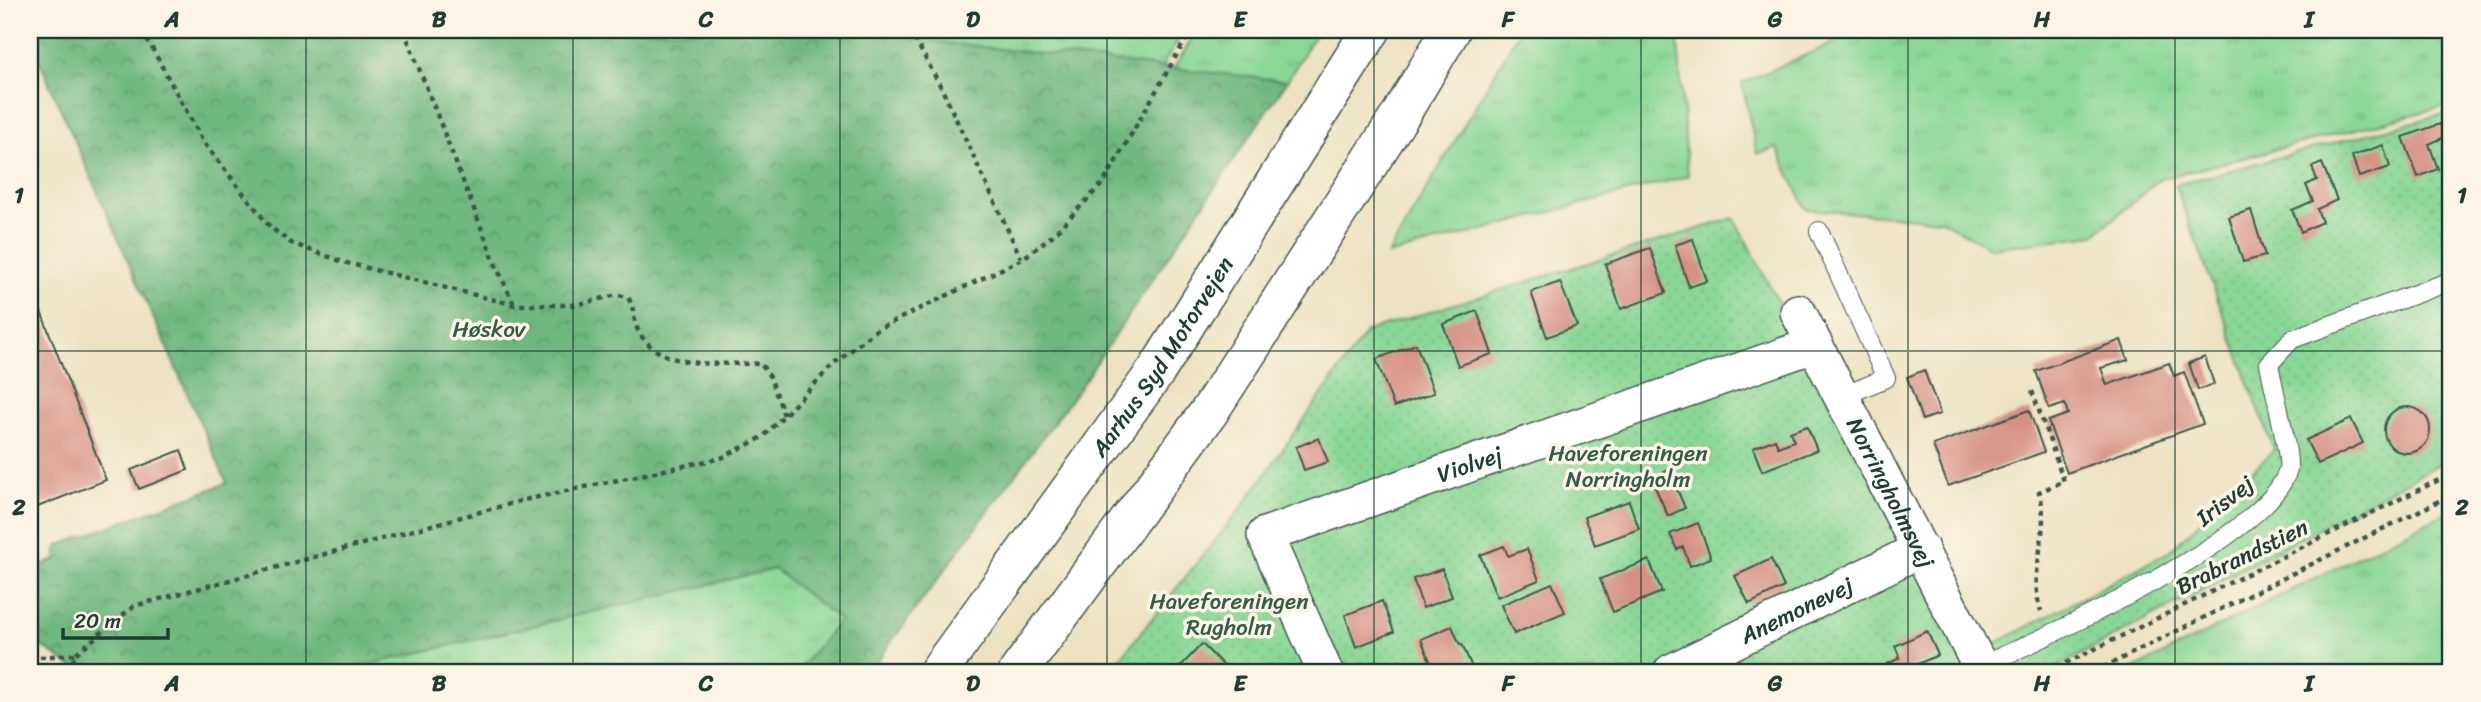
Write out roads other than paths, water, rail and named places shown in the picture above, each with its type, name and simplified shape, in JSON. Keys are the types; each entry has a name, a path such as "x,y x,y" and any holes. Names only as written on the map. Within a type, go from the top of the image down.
{"highway":[{"name":"Aarhus Syd Motorvejen","path":"938,672 1157,370 1371,30"},
{"path":"1018,672 1209,412 1402,114 1451,30"}],"street":[{"name":"Norringholmsvej","path":"1798,312 1982,669"},
{"name":"Violvej","path":"1325,672 1265,535 1814,345"},
{"name":"Anemonevej","path":"1671,672 1921,550"}],"lane":[{"path":"1819,231 1886,378 1841,397"},
{"name":"Irisvej","path":"1982,669 2126,599 2233,530 2273,497 2289,467 2269,365 2292,339 2451,281"}],"park label":[{"name":"Høskov","path":"489,329"},
{"name":"Haveforeningen Norringholm","path":"1628,466"},
{"name":"Haveforeningen Rugholm","path":"1229,614"}]}
